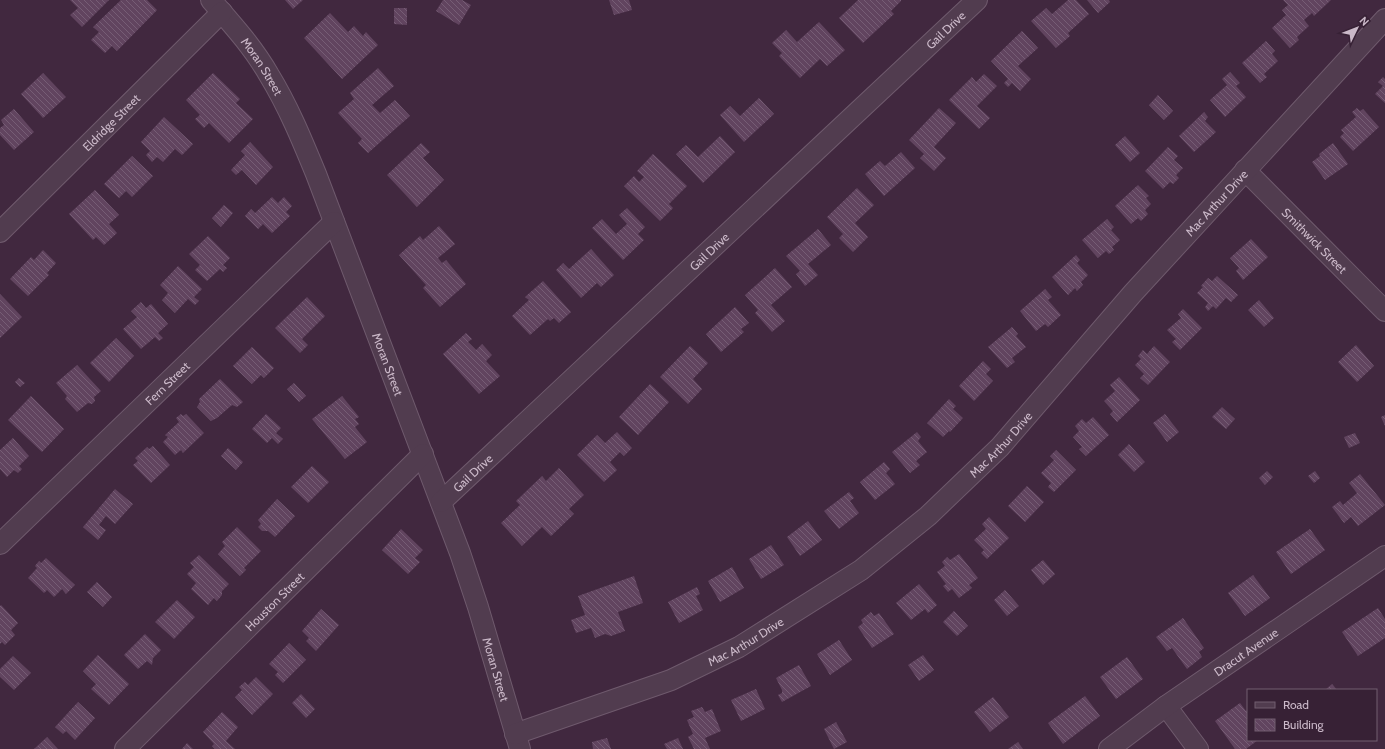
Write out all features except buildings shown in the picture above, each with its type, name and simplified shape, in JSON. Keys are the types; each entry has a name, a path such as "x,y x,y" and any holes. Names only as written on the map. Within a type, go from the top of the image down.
{"street":[{"name":"Gail Drive","path":"441,502 977,0"},
{"name":"Moran Street","path":"217,6 251,48 270,76 284,102 310,159 441,502 478,607 517,741"},
{"name":"Eldridge Street","path":"0,232 217,6"},
{"name":"Mac Arthur Drive","path":"517,741 678,677 739,647 861,570 928,516 1000,447 1133,293 1385,19"},
{"name":"Smithwick Street","path":"1245,170 1385,311"},
{"name":"Fern Street","path":"0,544 334,222"},
{"name":"Houston Street","path":"125,749 423,454"},
{"name":"Dracut Avenue","path":"1108,749 1166,706 1385,556"},
{"path":"1166,706 1198,749"}]}
